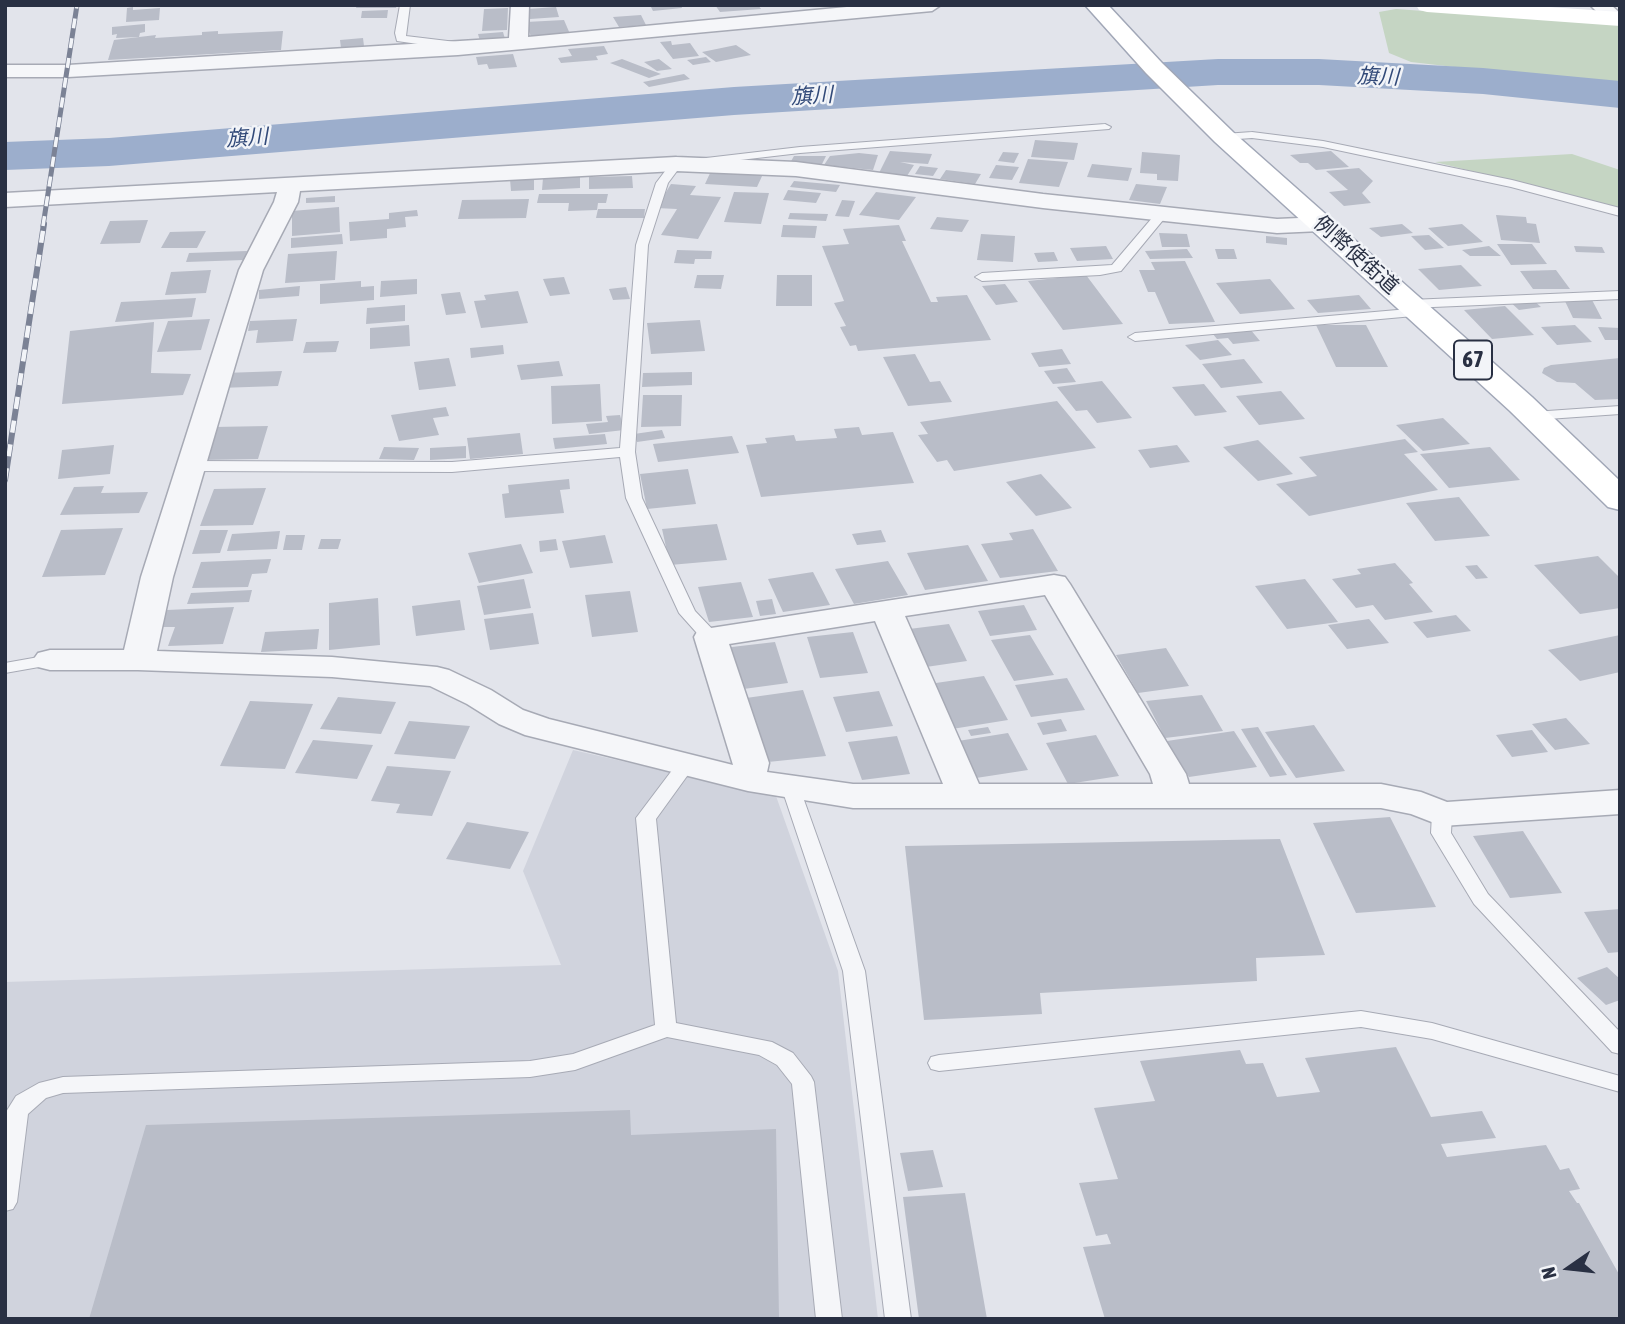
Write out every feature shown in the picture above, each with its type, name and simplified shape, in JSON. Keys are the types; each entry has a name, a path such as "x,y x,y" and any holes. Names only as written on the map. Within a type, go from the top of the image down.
{"main road":[{"name":"例幣使街道","path":"1096,5 1216,130 1415,308 1618,496"},
{"path":"1427,5 1611,14"}],"street":[{"path":"520,5 517,33 520,44"},
{"path":"5,71 68,71 458,49 932,5"},
{"path":"5,200 676,164 796,169 1162,214 1278,226 1321,225"},
{"path":"138,660 157,578 251,270 286,202 290,185"},
{"path":"748,780 751,763 710,637 1054,584 1168,774 1174,795"},
{"path":"887,611 965,794"},
{"path":"50,660 138,660 332,667 437,677 479,696 511,717 537,727 748,780 853,796 1381,796 1421,804 1442,814 1620,802"}],"lane":[{"path":"405,5 401,39 452,44 458,49"},
{"path":"710,637 687,613 634,498 627,452 642,245 662,183 676,164 800,150 1105,127"},
{"path":"1216,130 1324,144 1486,178 1620,212"},
{"path":"982,277 1116,268 1162,214"},
{"path":"1135,337 1415,308 1620,295"},
{"path":"1533,416 1620,410"},
{"path":"190,466 452,467 627,452"},
{"path":"5,668 50,660"},
{"path":"666,1030 646,818 685,765"},
{"path":"790,786 854,971 898,1319"},
{"path":"1442,814 1441,832 1480,899 1620,1046"},
{"path":"939,1063 1361,1019 1432,1031 1620,1084"},
{"path":"5,1202 17,1112 24,1102 39,1091 63,1085 530,1069 575,1062 666,1030 764,1048 785,1059 803,1082 829,1319"}],"shaded area":[{"path":"573,750 776,796 838,971 878,1319 5,1319 5,982 561,965 523,871"}],"green space":[{"path":"1396,9 1620,25 1620,86 1411,62 1389,53 1379,12"},
{"path":"1572,154 1620,170 1620,208 1435,162"}],"building":[{"path":"357,5 397,5 396,8 356,8"},
{"path":"650,5 681,5 682,8 653,11"},
{"path":"715,5 758,5 761,9 720,12"},
{"path":"133,7 133,10 160,8 159,20 126,22 127,8"},
{"path":"556,7 559,17 530,19 528,9"},
{"path":"508,8 507,30 482,31 484,9"},
{"path":"388,10 387,18 361,18 362,11"},
{"path":"641,15 646,25 619,27 613,17"},
{"path":"564,20 570,34 531,37 526,22"},
{"path":"145,24 145,32 140,33 139,37 116,38 117,34 112,35 112,27"},
{"path":"218,31 218,34 283,31 281,50 108,60 114,40 156,35 155,38 202,35 202,32"},
{"path":"503,32 505,39 480,41 478,34"},
{"path":"363,38 364,46 341,48 340,40"},
{"path":"671,41 672,45 690,43 699,56 673,59 660,42"},
{"path":"736,45 751,55 716,62 702,52"},
{"path":"604,46 608,54 596,56 598,60 561,63 558,58 572,56 568,49"},
{"path":"513,54 517,67 489,69 487,64 478,65 476,57"},
{"path":"706,57 711,62 693,65 687,60"},
{"path":"622,59 661,74 649,78 610,63"},
{"path":"659,59 672,69 657,71 644,62"},
{"path":"684,74 690,79 649,87 643,82"},
{"path":"1035,140 1078,143 1074,160 1031,157"},
{"path":"890,151 932,154 928,164 900,162 914,165 907,176 879,173"},
{"path":"1331,151 1349,167 1316,170 1290,155"},
{"path":"1003,152 1019,153 1014,163 998,161"},
{"path":"1142,152 1180,155 1178,181 1157,180 1157,174 1140,173"},
{"path":"859,153 878,155 873,170 824,165 830,156"},
{"path":"794,156 826,156 821,166 790,163"},
{"path":"1028,159 1068,162 1059,187 1019,183"},
{"path":"1092,164 1132,168 1128,181 1087,177"},
{"path":"996,165 1019,167 1012,180 989,178"},
{"path":"920,166 938,168 933,176 915,174"},
{"path":"1359,168 1373,181 1362,193 1371,203 1344,206 1329,192 1348,190 1326,171"},
{"path":"946,170 981,174 975,184 940,179"},
{"path":"711,171 763,174 757,187 705,184"},
{"path":"580,176 580,188 542,190 543,178"},
{"path":"632,176 633,188 589,189 589,177"},
{"path":"534,178 534,190 511,191 510,179"},
{"path":"794,181 840,185 836,192 790,187"},
{"path":"671,184 696,186 690,195 721,197 698,239 661,235 677,209 656,208"},
{"path":"1136,184 1167,187 1160,204 1129,200"},
{"path":"788,190 821,193 816,203 783,200"},
{"path":"734,192 769,193 761,224 724,222"},
{"path":"876,192 916,197 899,220 859,215"},
{"path":"539,194 608,194 606,203 598,203 597,210 568,211 569,203 537,203"},
{"path":"335,196 335,202 306,203 306,198"},
{"path":"529,199 526,218 458,219 462,200"},
{"path":"842,200 855,201 849,217 835,216"},
{"path":"339,207 340,232 292,236 292,211"},
{"path":"598,209 645,209 644,218 596,218"},
{"path":"417,210 418,216 405,217 406,227 387,229 387,238 350,241 349,222 389,219 389,213"},
{"path":"790,213 828,214 826,221 788,219"},
{"path":"1496,215 1526,217 1527,223 1536,224 1540,243 1501,240"},
{"path":"937,217 969,220 962,232 930,229"},
{"path":"148,220 140,243 100,244 110,221"},
{"path":"1402,224 1413,233 1381,237 1369,228"},
{"path":"1462,224 1483,242 1448,246 1428,228"},
{"path":"783,225 817,226 815,238 781,237"},
{"path":"899,225 906,241 902,241 931,302 938,302 936,297 967,295 991,340 858,351 856,345 850,346 840,327 846,326 834,303 844,301 822,246 849,244 843,229"},
{"path":"206,231 197,248 161,248 170,232"},
{"path":"1159,233 1187,234 1190,247 1162,247"},
{"path":"342,234 343,244 291,248 291,238"},
{"path":"981,234 1015,236 1013,262 977,260"},
{"path":"1429,235 1444,248 1425,250 1411,236"},
{"path":"1266,236 1287,238 1287,245 1266,243"},
{"path":"1497,244 1532,244 1547,264 1511,265"},
{"path":"1106,246 1113,259 1077,261 1070,248"},
{"path":"1489,246 1501,256 1470,256 1462,250"},
{"path":"1574,246 1602,247 1605,253 1576,252"},
{"path":"1187,249 1193,258 1150,259 1145,251"},
{"path":"1215,249 1234,249 1237,259 1218,259"},
{"path":"677,250 712,251 711,259 695,259 694,264 674,263"},
{"path":"247,251 244,260 186,262 189,253"},
{"path":"337,251 335,280 285,283 288,254"},
{"path":"1054,252 1058,261 1038,262 1034,253"},
{"path":"1185,261 1215,322 1169,324 1155,292 1148,292 1139,270 1155,270 1151,262"},
{"path":"1461,265 1482,286 1439,290 1418,269"},
{"path":"211,270 206,293 165,295 171,272"},
{"path":"1556,270 1570,289 1533,289 1520,271"},
{"path":"697,275 724,275 721,289 694,288"},
{"path":"777,275 812,275 812,306 776,306"},
{"path":"1086,275 1123,324 1063,330 1028,281"},
{"path":"564,277 570,294 550,296 543,279"},
{"path":"417,279 417,294 380,297 381,281"},
{"path":"1270,279 1295,309 1240,314 1216,283"},
{"path":"361,281 361,287 374,286 374,300 320,304 320,284"},
{"path":"1005,284 1018,302 996,305 982,286"},
{"path":"300,286 299,296 259,299 259,290"},
{"path":"626,287 630,299 613,300 609,289"},
{"path":"518,291 528,323 481,328 474,301 486,300 484,295"},
{"path":"460,292 466,313 446,315 441,294"},
{"path":"1359,295 1371,309 1318,313 1307,300"},
{"path":"1563,297 1591,298 1602,319 1573,318"},
{"path":"196,298 192,317 115,322 121,302"},
{"path":"1531,298 1541,307 1519,310 1509,301"},
{"path":"405,305 405,321 366,324 367,308"},
{"path":"1505,306 1534,335 1492,339 1464,310"},
{"path":"210,319 201,350 157,352 168,321"},
{"path":"297,319 293,341 256,343 258,330 248,331 250,321"},
{"path":"700,320 705,351 651,354 647,323"},
{"path":"154,322 151,373 191,374 183,395 62,404 70,331"},
{"path":"409,325 410,346 370,349 370,328"},
{"path":"1316,325 1366,325 1388,367 1336,367"},
{"path":"1575,325 1592,342 1557,345 1541,327"},
{"path":"1598,327 1620,328 1620,340 1605,340"},
{"path":"1250,329 1260,341 1233,344 1228,338 1217,339 1212,333"},
{"path":"1218,340 1232,355 1200,360 1185,345"},
{"path":"339,341 336,352 303,353 306,342"},
{"path":"503,345 504,354 471,358 470,348"},
{"path":"1062,349 1071,364 1039,367 1031,353"},
{"path":"915,354 930,382 940,381 952,402 908,406 883,357"},
{"path":"449,358 456,386 419,390 414,362"},
{"path":"1620,358 1620,399 1595,400 1575,383 1557,382 1542,373 1544,368 1551,365"},
{"path":"1244,359 1263,383 1221,388 1202,364"},
{"path":"559,361 563,376 521,380 517,365"},
{"path":"1067,368 1076,382 1053,384 1044,371"},
{"path":"282,371 278,386 219,388 224,373"},
{"path":"692,372 692,385 642,387 643,373"},
{"path":"1102,381 1132,418 1097,423 1087,410 1076,411 1057,387"},
{"path":"600,384 602,421 552,424 551,386"},
{"path":"1204,384 1227,412 1195,416 1172,387"},
{"path":"1281,391 1305,419 1259,425 1236,396"},
{"path":"643,395 682,395 681,426 641,427"},
{"path":"1057,401 1096,448 954,471 947,460 937,462 918,435 928,434 920,422"},
{"path":"446,407 449,416 433,418 439,435 399,441 391,415"},
{"path":"620,415 624,430 589,434 586,424 608,422 606,416"},
{"path":"1443,418 1470,444 1423,451 1396,425"},
{"path":"268,426 258,459 202,460 214,427"},
{"path":"859,427 862,435 893,432 914,483 761,497 746,445 767,443 765,438 794,435 796,441 837,438 834,429"},
{"path":"662,430 665,438 637,442 634,434"},
{"path":"520,433 523,454 470,459 467,438"},
{"path":"605,434 607,444 555,449 553,438"},
{"path":"732,436 739,453 658,462 653,444"},
{"path":"1405,439 1418,452 1404,454 1438,490 1309,516 1276,484 1317,476 1299,457"},
{"path":"1258,440 1293,474 1258,481 1223,447"},
{"path":"114,445 110,474 58,479 62,450"},
{"path":"1177,445 1190,462 1150,468 1138,450"},
{"path":"466,446 466,458 430,460 430,448"},
{"path":"384,447 419,448 414,460 379,459"},
{"path":"1490,447 1520,480 1449,488 1420,454"},
{"path":"688,469 696,504 647,509 640,474"},
{"path":"1041,474 1072,508 1036,516 1006,482"},
{"path":"569,479 570,489 560,490 564,513 505,518 502,494 509,493 508,485"},
{"path":"104,486 101,493 148,492 139,513 60,515 74,487"},
{"path":"266,488 253,525 200,526 214,489"},
{"path":"1459,497 1490,536 1435,541 1406,503"},
{"path":"717,524 727,560 670,565 662,529"},
{"path":"123,528 105,575 42,577 61,530"},
{"path":"1033,529 1058,571 1000,578 981,544 1013,540 1009,533"},
{"path":"200,530 228,530 220,553 192,554"},
{"path":"881,530 886,542 857,545 852,534"},
{"path":"280,531 277,549 227,551 232,534"},
{"path":"286,535 305,535 302,550 283,550"},
{"path":"605,535 613,563 570,568 562,541"},
{"path":"321,539 341,539 338,549 318,549"},
{"path":"556,539 558,550 540,552 539,541"},
{"path":"521,544 533,573 479,583 468,553"},
{"path":"968,545 988,581 925,590 907,553"},
{"path":"1598,556 1620,578 1620,608 1580,614 1534,565"},
{"path":"271,559 267,573 252,574 248,587 192,588 201,562"},
{"path":"888,561 908,595 854,604 835,569"},
{"path":"1395,563 1433,612 1385,620 1373,605 1356,608 1332,579 1361,574 1357,569"},
{"path":"1477,565 1488,578 1476,579 1465,566"},
{"path":"813,572 830,605 783,612 768,579"},
{"path":"524,579 531,608 484,615 477,586"},
{"path":"1305,579 1338,622 1287,629 1255,586"},
{"path":"741,582 753,617 709,622 698,587"},
{"path":"252,590 249,602 187,604 191,593"},
{"path":"630,591 638,632 592,637 585,595"},
{"path":"378,598 380,645 329,650 329,603"},
{"path":"772,599 776,614 760,616 756,601"},
{"path":"460,600 465,630 416,636 412,606"},
{"path":"1024,605 1037,630 990,636 978,611"},
{"path":"234,607 223,644 168,646 175,627 161,627 167,610"},
{"path":"533,613 539,644 490,650 484,619"},
{"path":"1456,615 1471,631 1427,638 1413,622"},
{"path":"1369,619 1389,643 1347,649 1328,625"},
{"path":"949,624 967,661 919,668 901,630"},
{"path":"319,629 317,649 261,652 265,632"},
{"path":"853,632 868,673 820,678 807,637"},
{"path":"1030,635 1054,675 1014,681 991,640"},
{"path":"1620,635 1620,672 1580,681 1548,650"},
{"path":"775,642 788,683 736,690 723,648"},
{"path":"1166,648 1189,686 1138,693 1116,655"},
{"path":"984,676 1008,720 952,729 929,684"},
{"path":"1067,678 1085,710 1031,717 1015,685"},
{"path":"803,690 826,756 768,762 746,698"},
{"path":"879,691 893,726 846,732 833,697"},
{"path":"1202,695 1223,731 1165,738 1146,701"},
{"path":"338,697 396,702 381,734 320,729"},
{"path":"250,701 313,704 285,769 220,766"},
{"path":"1566,718 1590,744 1555,750 1532,724"},
{"path":"1061,719 1067,731 1043,735 1037,723"},
{"path":"409,721 470,726 455,759 394,754"},
{"path":"1314,725 1345,771 1296,778 1265,732"},
{"path":"988,727 991,733 971,736 968,730"},
{"path":"1258,727 1287,775 1270,777 1241,729"},
{"path":"1532,730 1548,752 1512,757 1496,735"},
{"path":"1234,731 1257,767 1189,777 1167,741"},
{"path":"1008,733 1028,770 976,778 958,741"},
{"path":"1096,735 1119,776 1068,784 1046,743"},
{"path":"897,736 910,774 862,780 848,742"},
{"path":"313,740 373,745 357,779 295,773"},
{"path":"387,766 451,771 432,816 396,813 400,804 371,801"},
{"path":"1390,817 1436,907 1356,913 1313,823"},
{"path":"467,822 529,832 510,869 446,859"},
{"path":"1523,831 1562,893 1510,898 1473,836"},
{"path":"1280,839 1325,955 1256,958 1257,981 1040,993 1042,1014 924,1020 905,846"},
{"path":"1620,909 1620,952 1608,953 1584,912"},
{"path":"1607,967 1620,979 1620,1000 1606,1005 1577,978"},
{"path":"1396,1047 1431,1117 1482,1111 1496,1138 1441,1144 1447,1157 1546,1145 1560,1170 1569,1168 1580,1189 1569,1191 1579,1203 1620,1276 1620,1319 1105,1319 1083,1247 1111,1244 1107,1234 1096,1236 1079,1183 1118,1179 1094,1108 1155,1101 1140,1061 1240,1050 1246,1064 1263,1063 1277,1097 1320,1092 1305,1058"},
{"path":"630,1110 631,1135 776,1129 779,1319 89,1319 146,1125"},
{"path":"933,1150 943,1187 908,1191 900,1153"},
{"path":"965,1193 987,1319 919,1319 903,1197"}],"waterway":[{"name":"旗川","path":"5,156 109,152 734,101 1218,72 1319,72 1483,81 1620,95"}],"railway":[{"path":"43,226 77,5"},
{"path":"5,480 44,224"}]}
